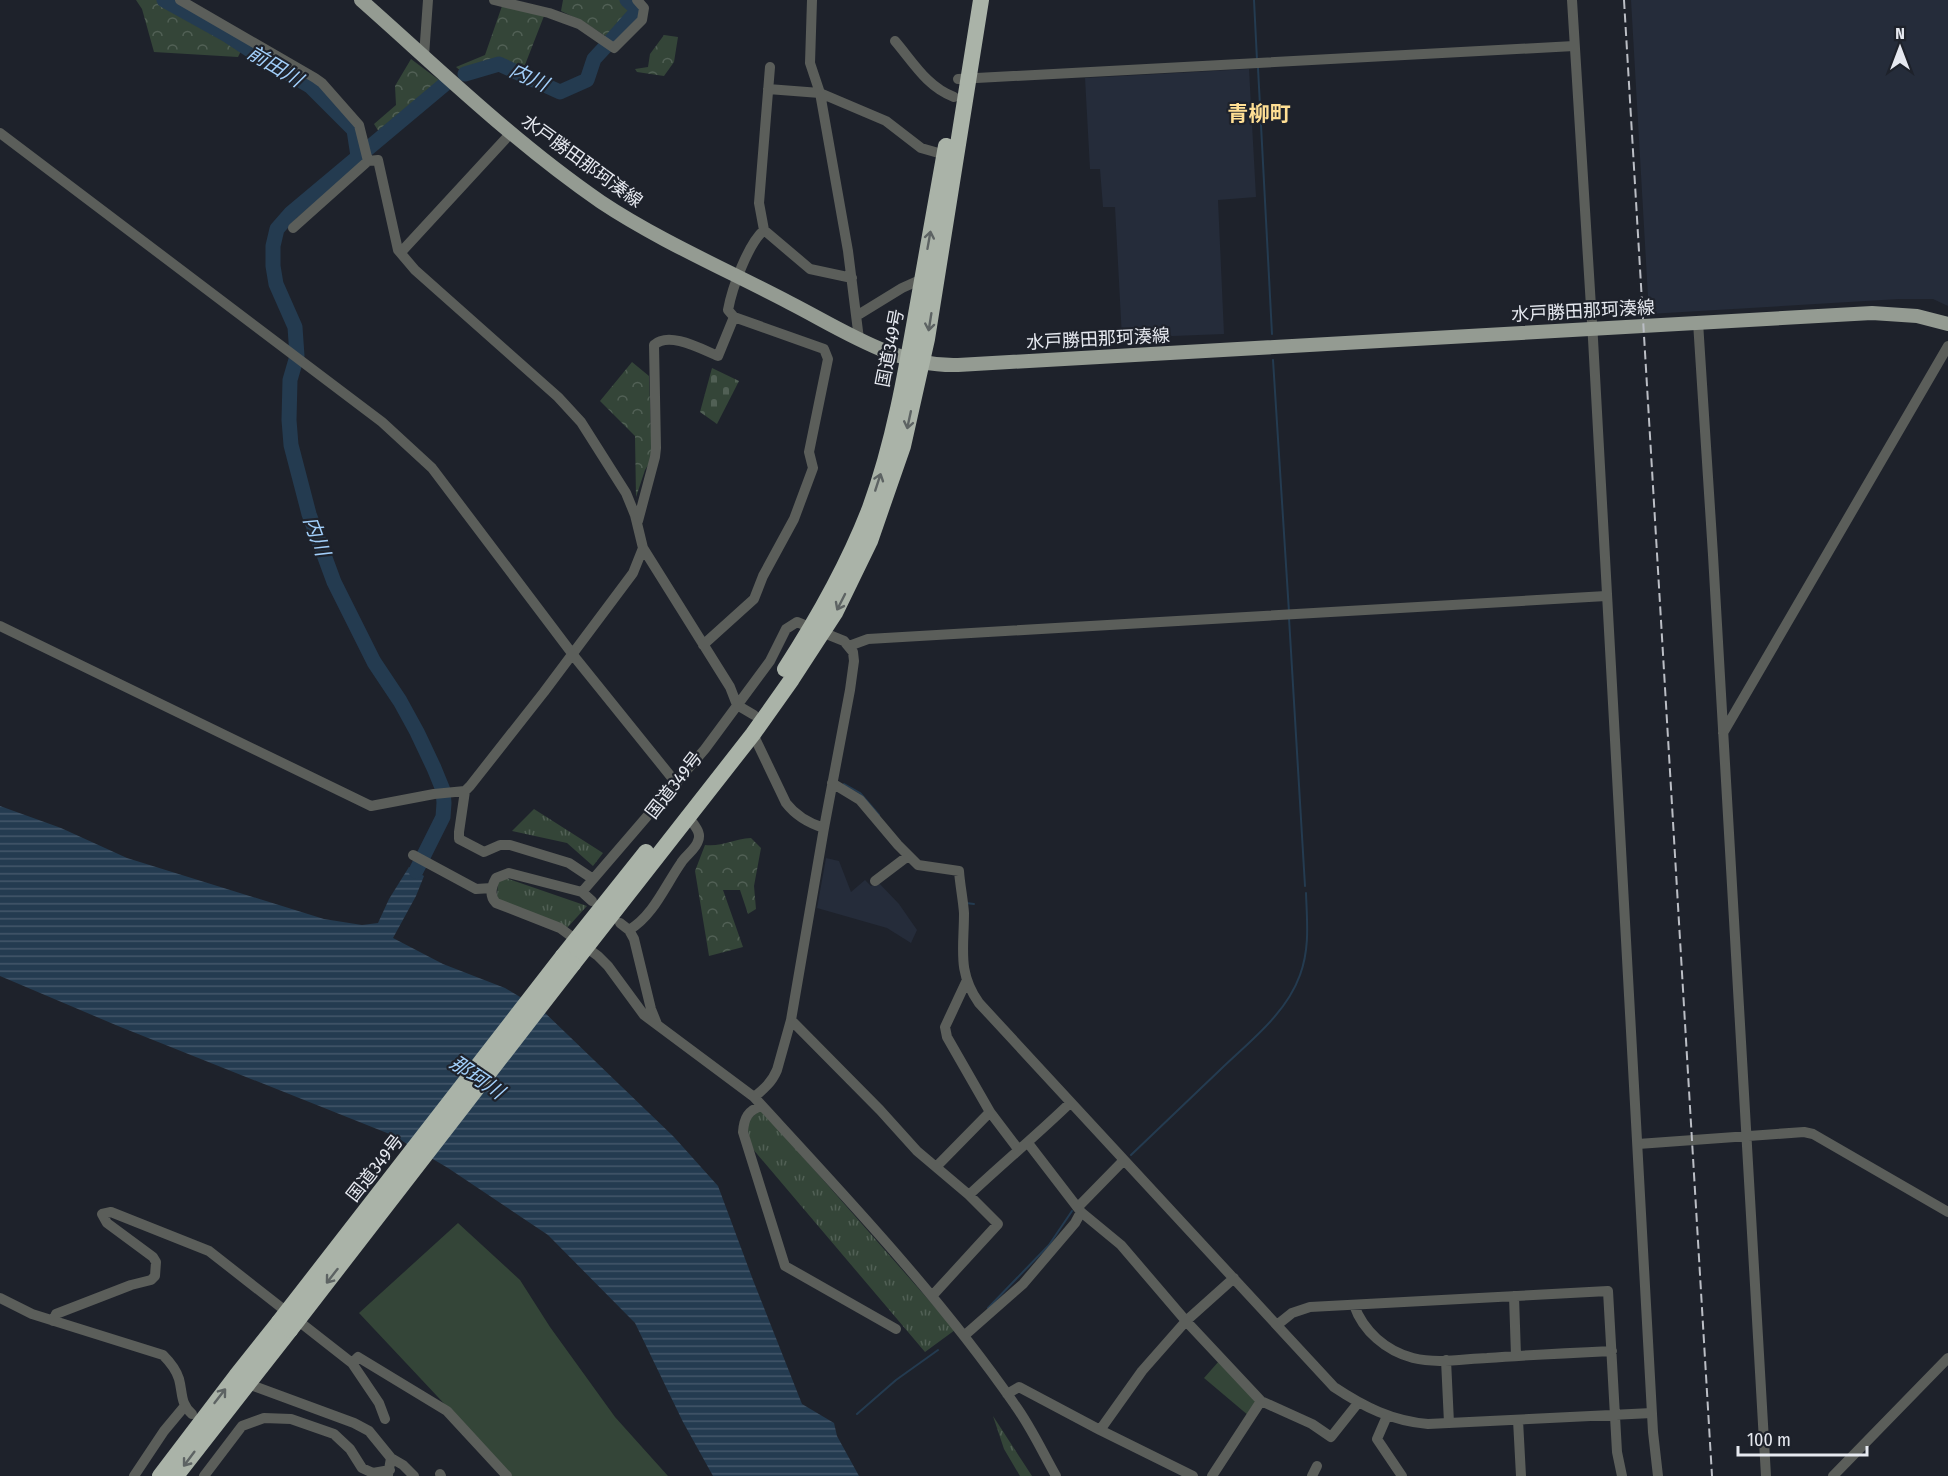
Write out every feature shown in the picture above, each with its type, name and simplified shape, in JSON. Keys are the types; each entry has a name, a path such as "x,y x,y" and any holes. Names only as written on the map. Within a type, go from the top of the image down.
{"highway":[{"name":"国道349号","path":"160,1476 285,1326 568,960 753,734 817,630 838,577 869,510 915,361 963,78 971,0"},
{"name":"国道349号","path":"915,361 922,279 950,157 954,97 963,78 981,0"},
{"name":"国道349号","path":"581,945 817,630"},
{"name":"国道349号","path":"176,1476 241,1380"}],"main road":[{"name":"水戸勝田那珂湊線","path":"361,0 511,133 603,203 661,236 859,339 887,353 915,361 958,365 1887,313 1917,316 1948,324"}],"street":[{"path":"180,0 322,83 359,126 367,158"},
{"path":"424,56 428,0"},
{"path":"494,0 579,24 614,48 642,20 644,8 637,0"},
{"path":"812,0 810,63 820,93 858,315 859,339"},
{"path":"1572,0 1652,1413 1658,1476"},
{"path":"895,41 932,85 941,92 954,97"},
{"path":"963,78 1574,46"},
{"path":"770,67 759,203 764,230 810,269 852,278"},
{"path":"768,89 820,93 885,121 921,148 950,157"},
{"path":"0,133 382,422 432,468 573,654 677,783"},
{"path":"398,250 403,250 511,133"},
{"path":"367,158 378,160 398,250 415,270 558,397 581,422 626,493 635,515 643,548 729,687 737,705 754,715"},
{"path":"293,228 367,158"},
{"path":"703,645 754,599 763,576 794,519 813,468 809,452 828,359 824,349 734,317 728,310 738,276 757,236 764,230"},
{"path":"858,315 902,288 922,279"},
{"path":"637,525 656,448 654,345 659,340 670,338 718,356 734,317"},
{"path":"1698,322 1766,1476"},
{"path":"1723,734 1948,346"},
{"path":"593,879 569,863 527,850 510,845 484,852 459,839 465,791 488,765 633,573 643,548"},
{"path":"849,645 868,639 1606,596"},
{"path":"582,892 705,749 770,662 786,629 796,622 849,645 853,652 853,672 791,1020 773,1078 754,1097"},
{"path":"0,626 371,806 434,794 465,791"},
{"path":"753,734 793,813 824,828"},
{"path":"832,783 860,800 918,865 959,871 964,910 963,971 966,982 979,1003 1334,1387 1358,1403 1387,1416 1409,1422 1449,1423 1652,1413"},
{"path":"629,930 638,925 698,842 698,831 693,823"},
{"path":"413,855 476,889 492,888"},
{"path":"875,881 908,856"},
{"path":"592,901 582,892 509,873 496,878 492,888 492,898 496,903 560,928 604,961 644,1015 754,1097 932,1296 964,1335 1017,1407 1056,1476"},
{"path":"620,923 629,930 637,948 651,1009 657,1024"},
{"path":"966,982 945,1027 947,1037 990,1112 1018,1149"},
{"path":"791,1020 917,1151 969,1195 998,1224 932,1296"},
{"path":"969,1195 1070,1103"},
{"path":"762,1106 747,1114 744,1119 743,1132 785,1266 896,1329"},
{"path":"936,1167 990,1112"},
{"path":"1638,1144 1804,1132 1813,1134 1948,1212"},
{"path":"1028,1143 1079,1210 1121,1245 1186,1321 1261,1401 1312,1424 1331,1437 1358,1403"},
{"path":"964,1335 1023,1284 1075,1223 1079,1210 1123,1161"},
{"path":"52,1321 56,1314 151,1280 155,1276 156,1262 153,1257 107,1223 102,1214 111,1212 209,1251 352,1363 379,1403 385,1419"},
{"path":"1100,1430 1142,1371 1186,1321 1234,1278"},
{"path":"1277,1325 1292,1313 1310,1307 1608,1291 1617,1452 1622,1476"},
{"path":"1514,1296 1516,1356"},
{"path":"0,1298 52,1321 163,1355 173,1366 188,1410 164,1431 134,1476"},
{"path":"1353,1305 1365,1328 1384,1345 1413,1358 1446,1360 1612,1351"},
{"path":"352,1363 358,1357 447,1412 507,1476"},
{"path":"1833,1476 1948,1358"},
{"path":"1446,1360 1449,1423"},
{"path":"241,1380 354,1423 369,1431 391,1458 403,1465 414,1476"},
{"path":"1007,1394 1019,1387 1193,1476"},
{"path":"1212,1476 1261,1401"},
{"path":"1387,1416 1377,1438 1402,1476"},
{"path":"204,1476 224,1439 242,1426 264,1418 291,1419 334,1434 350,1449 362,1468 373,1473 389,1473 391,1458"},
{"path":"1518,1420 1521,1476"},
{"path":"1312,1476 1317,1466"}],"shaded area":[{"path":"1631,0 1948,0 1948,306 1933,299 1899,299 1649,314"},
{"path":"1249,69 1256,197 1218,200 1224,334 1122,338 1115,207 1103,207 1100,169 1090,169 1085,78"},
{"path":"826,858 839,861 851,892 865,880 871,886 878,882 899,904 917,930 911,943 887,928 817,908"}],"green space":[{"path":"136,0 157,0 242,49 238,57 154,52 142,9"},
{"path":"563,0 620,0 631,10 607,37 561,11"},
{"path":"502,6 544,16 523,70 498,61 462,72 456,67 485,55"},
{"path":"664,35 678,37 674,62 664,76 637,72 635,69 648,67 650,54"},
{"path":"411,59 443,83 379,132 374,124 396,105 395,86"},
{"path":"632,362 649,376 652,459 645,470 636,497 635,436 600,401"},
{"path":"712,368 739,381 717,424 700,412"},
{"path":"534,809 603,853 593,866 567,843 512,831"},
{"path":"751,838 761,848 754,886 756,909 748,914 740,890 723,890 743,947 709,956 695,871 705,845 717,845"},
{"path":"506,878 587,906 567,928 503,904 497,897 498,881"},
{"path":"761,1109 955,1330 925,1352 752,1148 746,1123"},
{"path":"458,1223 520,1280 550,1327 615,1417 668,1476 512,1476 359,1313"},
{"path":"1219,1361 1257,1401 1249,1416 1204,1378"},
{"path":"993,1416 1032,1476 1020,1476 1004,1449"}],"water":[{"name":"那珂川","path":"0,806 61,828 127,858 324,919 362,925 378,923 389,899 409,867 424,876 393,938 443,964 505,988 542,1010 674,1137 718,1186 802,1404 834,1423 837,1436 859,1476 713,1476 683,1422 635,1323 548,1235 448,1168 392,1135 118,1026 0,976"}],"waterway":[{"name":"前田川","path":"164,0 227,35 310,86 354,130 358,156"},
{"path":"609,43 638,10 627,0"},
{"path":"1254,0 1257,60"},
{"name":"内川","path":"465,74 499,64 560,92 587,80 594,59 606,46"},
{"path":"1258,68 1272,334"},
{"name":"内川","path":"416,871 443,817 443,790 417,732 374,662 334,582 309,514 291,445 289,420 290,380 297,356 295,327 276,284 273,246 277,229 291,213 445,84"},
{"path":"1273,360 1289,612"},
{"path":"1289,618 1305,886"},
{"path":"844,784 860,793 879,815"},
{"path":"1131,1155 1255,1037 1286,1002 1300,975 1305,955 1306,893"},
{"path":"966,903 974,904"},
{"path":"988,1308 1049,1245 1072,1211"},
{"path":"857,1414 896,1380 938,1350"}],"railway":[{"path":"1624,0 1712,1476"}],"district":[{"name":"青柳町","path":"1259,114"}]}
